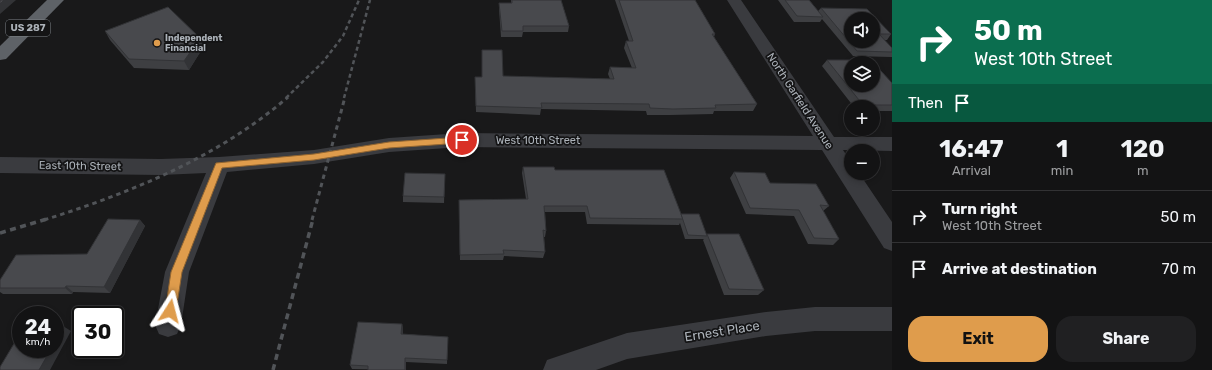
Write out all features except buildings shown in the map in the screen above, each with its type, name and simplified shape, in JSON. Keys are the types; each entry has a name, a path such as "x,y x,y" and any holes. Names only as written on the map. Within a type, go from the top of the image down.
{"highway":[{"name":"US 287","path":"0,55 56,0"}],"street":[{"name":"North Garfield Avenue","path":"734,0 892,241"},
{"name":"West 10th Street","path":"160,167 219,165 314,157 389,145 462,140 892,144"},
{"name":"East 10th Street","path":"0,165 160,167"},
{"path":"168,324 177,272 219,165"},
{"name":"Ernest Place","path":"557,370 627,346 766,324 815,319 892,319"}],"railway":[{"path":"286,98 323,62 343,36 359,0"},
{"path":"344,98 370,0"},
{"path":"46,219 109,198 172,171 233,138 288,97"},
{"path":"312,220 345,97"},
{"path":"0,233 46,219"},
{"path":"273,370 313,219"}],"place":[{"name":"Independent Financial","path":"157,43"}],"route":[{"path":"170,311 177,272 219,165 314,157 389,145 462,140"}]}
